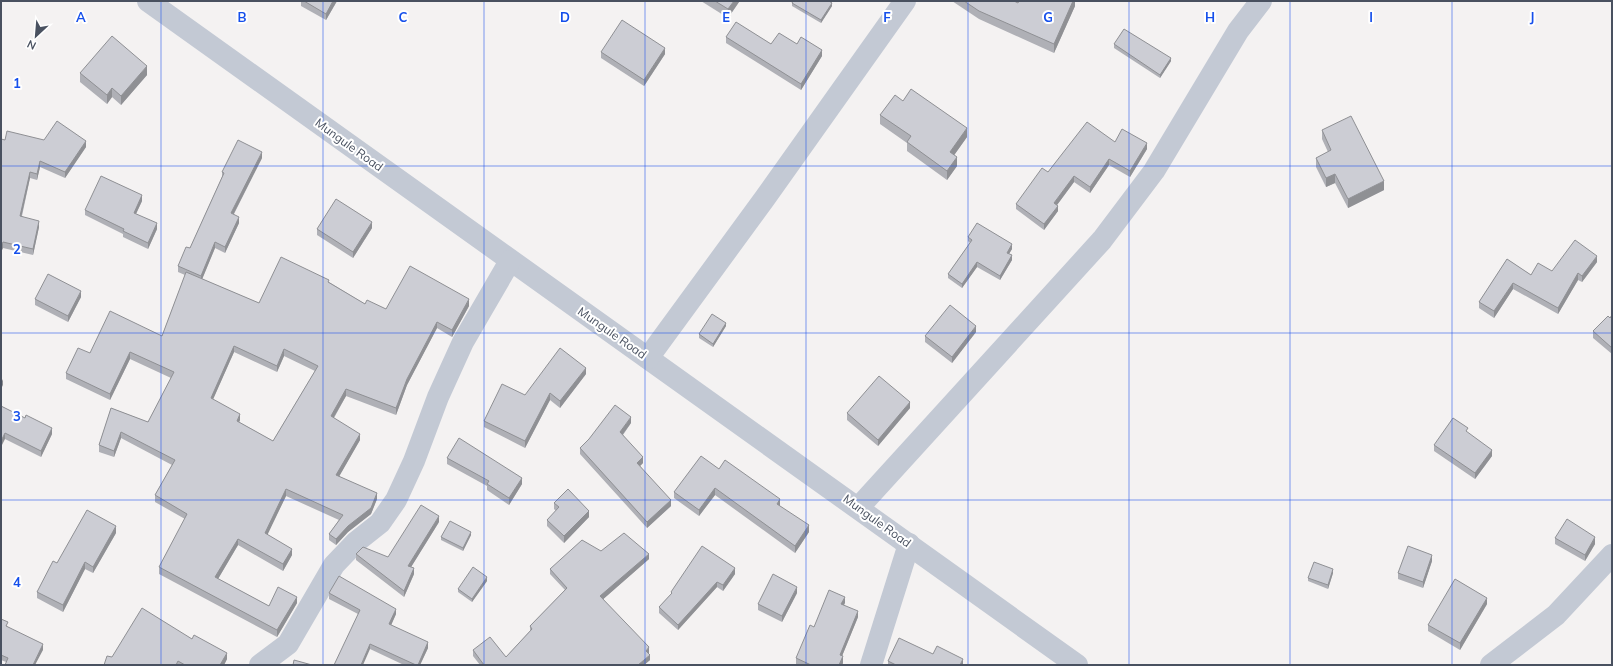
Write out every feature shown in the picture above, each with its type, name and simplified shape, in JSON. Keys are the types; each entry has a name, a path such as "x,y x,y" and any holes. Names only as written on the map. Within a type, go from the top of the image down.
{"street":[{"name":"Mungule Road","path":"148,1 1077,665"},
{"path":"648,358 765,198 905,1"},
{"path":"859,508 1102,240 1154,172 1238,31 1261,1"},
{"path":"260,665 288,644 334,565 356,542 380,523 396,500 414,462 438,397 463,342 510,261"},
{"path":"871,665 909,544"},
{"path":"1491,665 1556,615 1612,555"}],"building":[{"path":"304,1 333,1 326,14"},
{"path":"715,1 734,1 728,9"},
{"path":"793,1 829,1 832,3 821,20 792,3"},
{"path":"964,1 1014,1 1018,3 1019,1 1073,1 1054,44 979,11"},
{"path":"622,20 665,48 644,80 601,52"},
{"path":"736,22 771,44 779,33 797,44 801,37 822,50 801,84 726,37"},
{"path":"1124,29 1171,58 1160,75 1114,44"},
{"path":"112,36 147,66 121,96 112,88 107,95 80,73"},
{"path":"911,89 967,128 950,152 957,157 947,171 907,142 911,136 880,115 895,95 903,101"},
{"path":"1351,116 1384,181 1348,199 1335,174 1326,178 1316,158 1331,150 1322,130"},
{"path":"57,121 86,141 65,172 40,161 37,174 30,172 20,216 39,221 33,249 3,242 1,246 1,139 5,140 7,131 44,140"},
{"path":"1087,122 1115,142 1122,129 1147,143 1130,171 1109,159 1090,187 1074,176 1054,203 1058,206 1044,224 1016,204 1042,168 1048,172"},
{"path":"238,140 262,152 231,213 239,217 225,247 215,242 201,276 178,266 186,247 190,248 224,173 222,172"},
{"path":"101,176 142,195 134,213 157,223 148,243 123,231 124,229 85,210"},
{"path":"336,199 372,222 353,252 317,229"},
{"path":"977,223 1012,244 1007,253 1012,255 1000,276 977,262 962,284 948,274 972,240 968,237"},
{"path":"1575,240 1597,256 1582,276 1578,273 1558,308 1513,283 1494,311 1479,302 1507,259 1531,275 1538,263 1552,271"},
{"path":"281,257 329,280 328,282 365,304 367,300 386,309 410,266 469,299 452,330 437,322 407,379 396,408 346,389 331,416 360,434 336,475 377,493 371,508 348,526 336,539 329,534 343,515 286,489 265,533 292,549 283,564 238,539 215,577 269,606 278,587 297,597 277,630 159,567 187,514 155,495 175,460 121,432 114,451 99,445 111,408 148,422 174,372 130,352 110,394 66,373 78,348 90,353 110,311 162,336 186,272 259,303","holes":["234,346 277,366 284,349 318,366 273,441 237,421 240,414 211,398"]},
{"path":"48,274 81,291 68,316 35,299"},
{"path":"950,305 976,326 952,357 925,336"},
{"path":"712,314 726,323 713,344 699,334"},
{"path":"1612,315 1612,348 1593,331 1608,316 1610,318"},
{"path":"560,348 586,368 560,401 550,393 525,441 484,421 502,384 525,395"},
{"path":"879,376 910,402 878,440 847,413"},
{"path":"615,405 631,417 620,432 643,457 637,463 671,500 647,522 580,448 589,439"},
{"path":"1,406 25,418 26,415 52,428 41,451 5,433 1,441"},
{"path":"1453,418 1468,428 1466,431 1492,450 1475,473 1434,445"},
{"path":"459,438 522,478 509,498 487,484 489,481 447,458"},
{"path":"701,456 719,469 725,460 780,499 777,504 809,525 795,546 715,488 699,510 674,492"},
{"path":"568,489 589,511 564,536 547,520 559,507 554,503"},
{"path":"421,505 439,516 408,566 414,568 404,591 356,554 363,547 388,557"},
{"path":"87,510 116,526 93,567 85,562 63,605 37,592 53,561 57,563"},
{"path":"1567,519 1595,537 1585,555 1555,538"},
{"path":"450,521 471,532 463,548 441,537"},
{"path":"624,533 649,554 600,596 649,647 646,651 650,655 638,665 484,665 473,650 490,637 506,657 532,629 530,626 567,588 550,569 582,540 601,551"},
{"path":"702,546 735,568 723,585 717,582 678,625 659,607 672,593 671,592"},
{"path":"1408,546 1432,555 1423,582 1398,573"},
{"path":"1314,562 1333,569 1328,585 1308,578"},
{"path":"473,567 487,577 472,599 458,589"},
{"path":"773,574 797,587 782,616 758,604"},
{"path":"339,576 396,609 389,624 428,642 418,665 370,644 361,665 334,665 360,610 329,593"},
{"path":"1455,579 1487,598 1460,643 1428,625"},
{"path":"829,590 845,597 841,604 858,611 840,655 843,656 839,665 811,665 796,658 810,625 814,627"},
{"path":"142,608 192,639 194,635 227,653 220,665 185,665 178,661 176,665 104,665 107,656 112,657"},
{"path":"1,619 8,622 6,626 43,644 33,665 5,665 8,658 1,655"},
{"path":"899,638 933,654 937,646 963,659 960,665 896,665 888,661"},
{"path":"294,660 312,665 293,665"}]}
